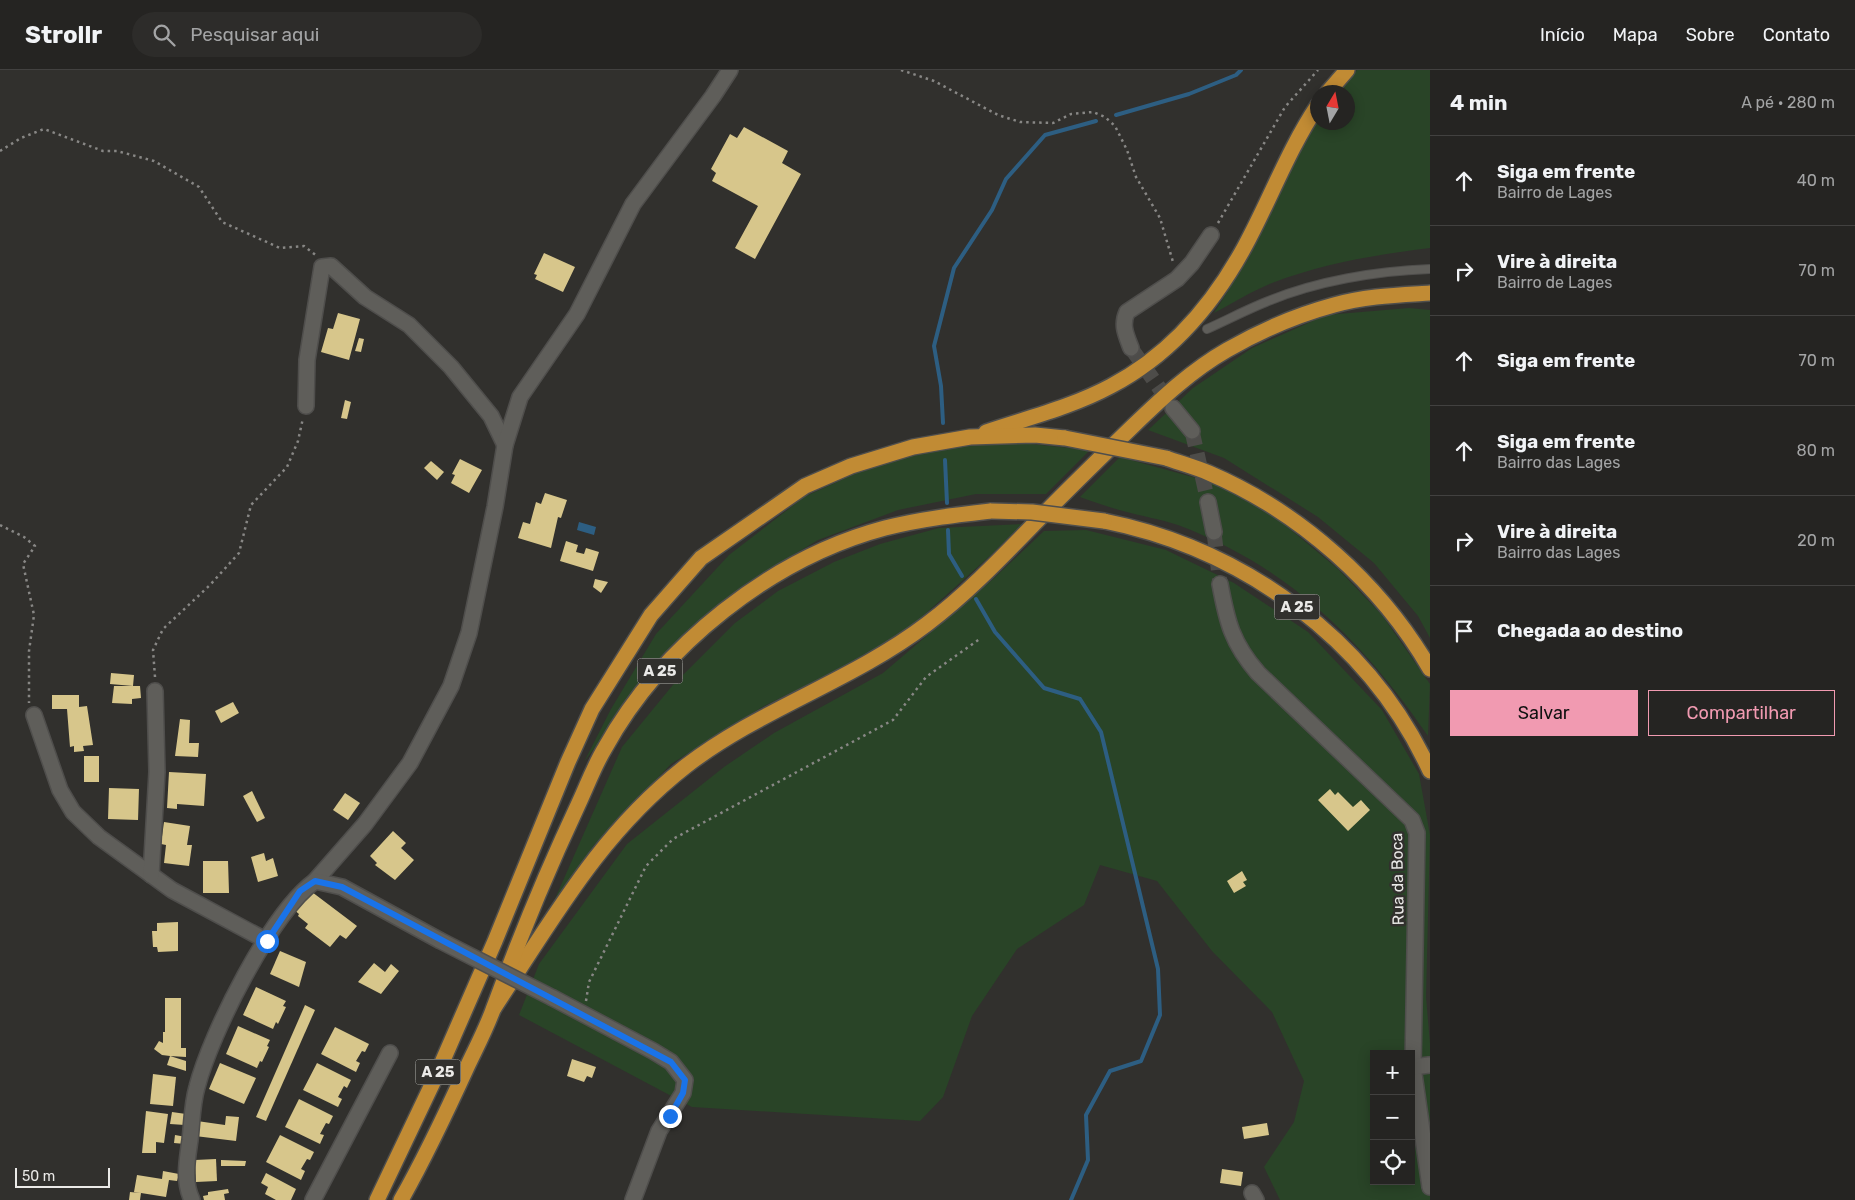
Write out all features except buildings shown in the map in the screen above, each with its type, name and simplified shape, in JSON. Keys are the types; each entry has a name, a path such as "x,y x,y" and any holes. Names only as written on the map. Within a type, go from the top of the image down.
{"highway":[{"path":"1334,85 1347,70"},
{"path":"970,437 1051,410 1110,386 1149,361 1186,331 1216,295 1245,246 1297,136 1310,117"},
{"path":"494,1008 586,868 635,811 687,766 746,726 859,668 926,624 983,575 1078,479 1182,381 1226,350 1280,324 1335,305 1387,296 1430,294"},
{"name":"A 25","path":"377,1200 438,1074 568,762 592,709 651,615 701,558 805,486 851,466 914,447 970,437 1035,435 1065,438 1166,458 1209,472 1255,496 1303,529 1342,560 1382,600 1413,640 1430,669"},
{"name":"A 25","path":"401,1200 430,1147 494,1008 557,848 605,747 652,680 710,623 749,591 794,564 838,544 885,528 938,517 991,512 1032,512 1104,521 1179,542 1224,561 1266,585 1310,616 1354,658 1393,706 1430,771"}],"street":[{"path":"192,1200 186,1188 196,1088 224,1015 267,941 300,891 315,881 366,824 410,763 450,686 469,634 495,507 505,445 520,396 577,314 633,204 730,70"},
{"path":"1131,348 1124,330 1123,320 1127,312 1177,279 1192,263 1211,235"},
{"path":"306,406 307,360 322,267 331,266 365,297 409,325 451,367 491,416 505,445"},
{"path":"1173,408 1192,431"},
{"path":"1208,502 1214,532"},
{"name":"Rua da Boca","path":"1220,584 1226,619 1232,636 1242,654 1258,673 1412,820 1417,833 1413,1050"},
{"path":"151,875 157,772 156,691"},
{"path":"34,715 60,790 73,812 99,837 172,890 267,941"},
{"path":"315,881 342,887 671,1062 685,1080 683,1093 659,1131 633,1200"},
{"path":"313,1200 390,1053"},
{"path":"1415,1067 1429,1065"},
{"name":"Rua da Boca","path":"1415,1081 1430,1187"}],"lane":[{"path":"1207,330 1267,302 1316,286 1374,274 1430,269"}],"path":[{"path":"901,70 934,81 998,115 1020,122 1053,123 1071,114 1093,112 1105,118 1115,126 1127,150 1136,177 1160,218 1177,279"},
{"path":"1211,235 1285,107 1318,70"},
{"path":"0,151 21,138 44,129 103,151 117,151 154,161 199,187 222,222 280,248 304,246 331,266"},
{"path":"156,691 153,650 163,629 210,586 240,553 251,505 287,467 298,441 306,406"},
{"path":"0,525 24,537 35,546 23,564 34,615 29,651 28,701 34,715"},
{"path":"584,1015 589,982 646,866 672,839 893,720 926,677 982,638"}],"green space":[{"path":"1357,70 1430,70 1430,248 1330,265 1291,276 1250,293 1214,313 1249,257 1285,179 1313,130 1355,130 1355,85 1345,85"},
{"path":"1409,308 1430,310 1430,638 1418,616 1374,563 1318,517 1224,458 1148,430 1193,388 1252,348 1326,315"},
{"path":"1002,441 1090,450 1046,494 976,494 898,510 818,540 747,583 667,651 584,762 611,709 656,634 729,555 804,497 863,470 909,456"},
{"path":"1120,457 1218,484 1272,514 1338,569 1382,615 1430,684 1428,736 1377,668 1349,638 1320,610 1255,562 1218,542 1178,525 1080,497"},
{"path":"1022,524 991,555 914,624 860,659 764,706 671,764 595,844 554,901 622,747 672,686 735,623 778,591 834,562 880,544 939,528"},
{"path":"1086,530 1166,550 1234,583 1308,632 1382,710 1419,774 1430,835 1426,997 1430,1043 1430,1200 1280,1200 1264,1167 1294,1122 1304,1081 1272,1012 1212,951 1157,881 1100,865 1084,905 1017,949 972,1016 943,1097 920,1121 692,1107 519,1015 539,964 627,844 724,767 774,733 883,673 992,580 1044,531"}],"water":[{"path":"579,522 596,527 594,535 577,530"}],"waterway":[{"path":"1116,115 1189,94 1236,75 1241,70"},
{"path":"943,423 941,386 934,346 954,268 992,210 1006,179 1045,135 1096,121"},
{"path":"945,460 947,503"},
{"path":"948,530 949,554 962,576"},
{"path":"976,599 995,632 1044,688 1080,699 1101,732 1158,969 1160,1015 1141,1061 1110,1071 1086,1115 1088,1160 1071,1200"}],"tunnel":[{"path":"1131,348 1172,406"},
{"path":"1192,431 1208,502"},
{"path":"1214,532 1220,584"}],"route":[{"path":"267,941 300,891 315,881 342,887 439,940 653,1050 671,1062 685,1080 683,1093 670,1116"}]}
